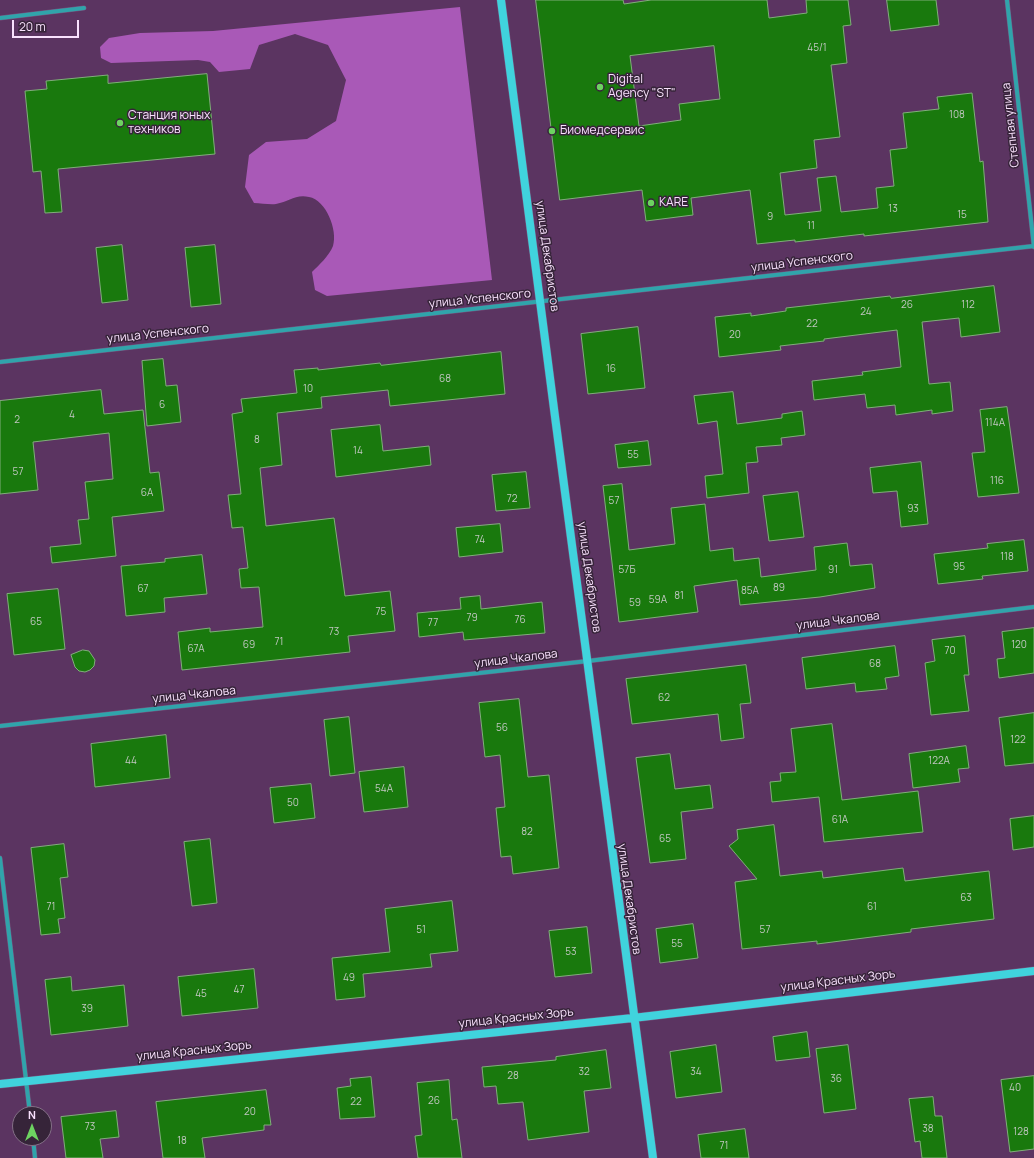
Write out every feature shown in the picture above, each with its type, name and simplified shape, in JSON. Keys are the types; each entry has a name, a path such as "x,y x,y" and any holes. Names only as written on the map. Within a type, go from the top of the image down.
{"street":[{"name":"улица Декабристов","path":"501,0 588,661 616,895 653,1158"},
{"name":"Степная улица","path":"1007,0 1034,246"},
{"path":"0,18 84,8"},
{"name":"улица Успенского","path":"0,362 1034,246"},
{"name":"улица Чкалова","path":"0,726 588,661 1034,607"},
{"path":"0,858 29,1106"},
{"name":"улица Красных Зорь","path":"0,1084 633,1018 1034,971"},
{"path":"33,1146 35,1158"}],"shaded area":[{"path":"460,7 492,280 327,296 315,290 312,272 331,250 334,239 332,224 321,204 315,199 304,196 296,197 276,204 254,203 245,187 249,155 266,142 307,139 336,121 346,80 328,45 295,34 259,45 250,69 219,72 210,62 198,60 111,63 101,58 100,47 109,38 140,33 213,31"}],"building":[{"path":"536,0 623,0 624,4 651,0 767,0 769,18 807,13 806,0 848,0 851,25 843,26 847,63 831,65 840,137 814,140 817,168 780,173 785,215 821,211 817,178 836,176 841,212 878,208 876,188 894,186 890,150 907,148 903,113 939,109 937,97 972,93 980,162 983,161 988,222 864,236 864,234 795,242 795,240 757,244 750,190 691,198 693,215 646,221 642,190 560,200","holes":["714,46 720,99 679,104 681,120 639,126 630,56"]},
{"path":"887,0 936,0 939,25 891,31"},
{"name":"Станция юных техников","path":"207,74 215,154 58,169 62,212 45,213 41,171 33,172 25,91 47,89 46,81 108,75 108,83"},
{"path":"122,245 128,300 102,303 96,248"},
{"path":"215,245 221,304 191,307 185,248"},
{"path":"994,286 1000,332 961,337 959,318 922,322 929,384 950,382 953,411 932,414 932,410 896,415 895,405 867,408 865,394 814,400 812,381 863,375 862,372 901,367 897,330 780,346 781,350 719,357 715,317 751,313 751,316 786,311 786,308"},
{"path":"638,327 645,388 588,394 581,334"},
{"path":"501,352 505,394 390,406 388,390 321,397 322,408 277,413 282,465 260,468 266,526 334,518 345,596 390,591 395,631 348,636 350,652 182,670 178,632 210,628 210,632 263,627 259,587 241,588 239,569 248,568 243,527 232,528 228,495 241,494 232,414 243,412 241,399 297,393 294,370 318,368 318,370 380,363 381,365"},
{"path":"163,359 166,386 177,385 181,422 147,426 142,361"},
{"path":"101,390 104,414 143,410 150,473 159,472 164,511 112,517 116,556 52,563 50,547 81,544 78,520 89,519 85,482 113,479 109,433 33,442 38,490 0,494 0,401"},
{"path":"733,392 737,424 782,418 782,414 802,411 805,435 781,438 782,445 756,447 758,462 746,463 749,493 707,498 705,476 723,474 717,421 698,424 694,396"},
{"path":"1007,407 1019,493 978,497 972,453 985,452 980,410"},
{"path":"380,425 383,451 429,446 431,465 336,477 331,430"},
{"path":"648,441 651,465 618,468 615,445"},
{"path":"921,462 928,524 901,527 897,491 873,493 870,468"},
{"path":"526,472 530,508 496,511 492,475"},
{"path":"622,484 629,550 675,544 671,508 705,504 710,551 733,548 734,561 759,558 761,577 816,570 814,547 847,543 850,566 872,564 875,588 820,597 740,605 737,580 694,586 698,612 619,622 603,486"},
{"path":"798,492 804,537 769,541 763,496"},
{"path":"500,524 503,552 459,557 456,528"},
{"path":"1024,540 1028,571 982,576 983,579 938,584 934,554 988,548 987,544"},
{"path":"202,555 207,594 164,598 165,612 126,616 121,566 165,562 165,559"},
{"path":"58,589 65,649 14,655 7,594"},
{"path":"480,596 481,609 542,602 545,633 464,640 463,632 419,637 417,613 461,609 460,598"},
{"path":"1034,628 1034,673 999,678 997,659 1005,658 1002,632"},
{"path":"965,636 969,675 964,675 969,711 931,715 925,663 935,661 932,640"},
{"path":"895,646 899,676 885,678 887,689 856,692 855,683 806,689 802,658"},
{"path":"83,650 89,651 95,660 94,666 85,672 79,671 75,667 71,655"},
{"path":"746,665 751,703 740,704 744,738 721,741 718,714 632,724 626,679"},
{"path":"519,699 528,777 549,775 559,868 513,874 511,856 501,857 496,808 505,807 500,755 485,757 479,703"},
{"path":"1034,713 1034,763 1005,766 999,718"},
{"path":"349,717 355,773 330,776 324,720"},
{"path":"832,724 842,800 918,791 923,832 824,842 819,797 772,802 770,782 781,781 780,773 796,772 791,729"},
{"path":"166,735 170,778 95,787 91,744"},
{"path":"966,746 969,768 958,769 960,782 913,788 909,754"},
{"path":"670,754 675,789 710,785 713,808 681,812 686,859 650,863 636,758"},
{"path":"404,767 408,807 364,812 359,772"},
{"path":"311,784 315,818 274,823 270,788"},
{"path":"1034,816 1034,847 1013,850 1010,819"},
{"path":"774,825 780,876 822,871 823,878 903,868 905,881 989,871 994,919 911,929 911,932 817,944 817,941 742,949 735,882 757,879 729,846 738,839 737,830"},
{"path":"210,839 217,903 192,906 184,842"},
{"path":"64,844 68,877 60,878 65,918 58,919 60,933 41,935 31,848"},
{"path":"452,901 458,951 430,954 432,967 363,974 365,997 336,1000 332,958 390,952 385,909"},
{"path":"693,924 698,958 660,963 656,929"},
{"path":"587,927 592,973 555,977 549,931"},
{"path":"254,969 258,1008 182,1016 178,977"},
{"path":"71,977 72,991 124,985 128,1026 51,1035 45,980"},
{"path":"807,1032 810,1057 776,1061 773,1037"},
{"path":"716,1045 722,1092 676,1098 670,1052"},
{"path":"848,1045 856,1109 824,1113 816,1049"},
{"path":"606,1050 611,1088 584,1091 589,1132 528,1140 523,1102 498,1104 496,1086 484,1087 482,1067 556,1060 556,1057"},
{"path":"1034,1076 1034,1149 1010,1152 1001,1080"},
{"path":"371,1077 375,1117 340,1119 337,1088 351,1086 350,1079"},
{"path":"449,1080 452,1120 457,1119 462,1158 418,1158 415,1136 422,1135 417,1083"},
{"path":"266,1090 271,1125 264,1125 264,1130 202,1138 205,1158 163,1158 156,1102"},
{"path":"933,1097 935,1116 942,1116 947,1158 922,1158 920,1141 915,1142 909,1099"},
{"path":"116,1111 119,1137 100,1139 103,1158 66,1158 61,1117"},
{"path":"745,1129 749,1158 701,1158 698,1135"}],"place":[{"name":"Digital Agency \"ST\"","path":"600,87"},
{"name":"Станция юных техников","path":"120,123"},
{"name":"Биомедсервис","path":"552,131"},
{"name":"KARE","path":"651,203"}]}
